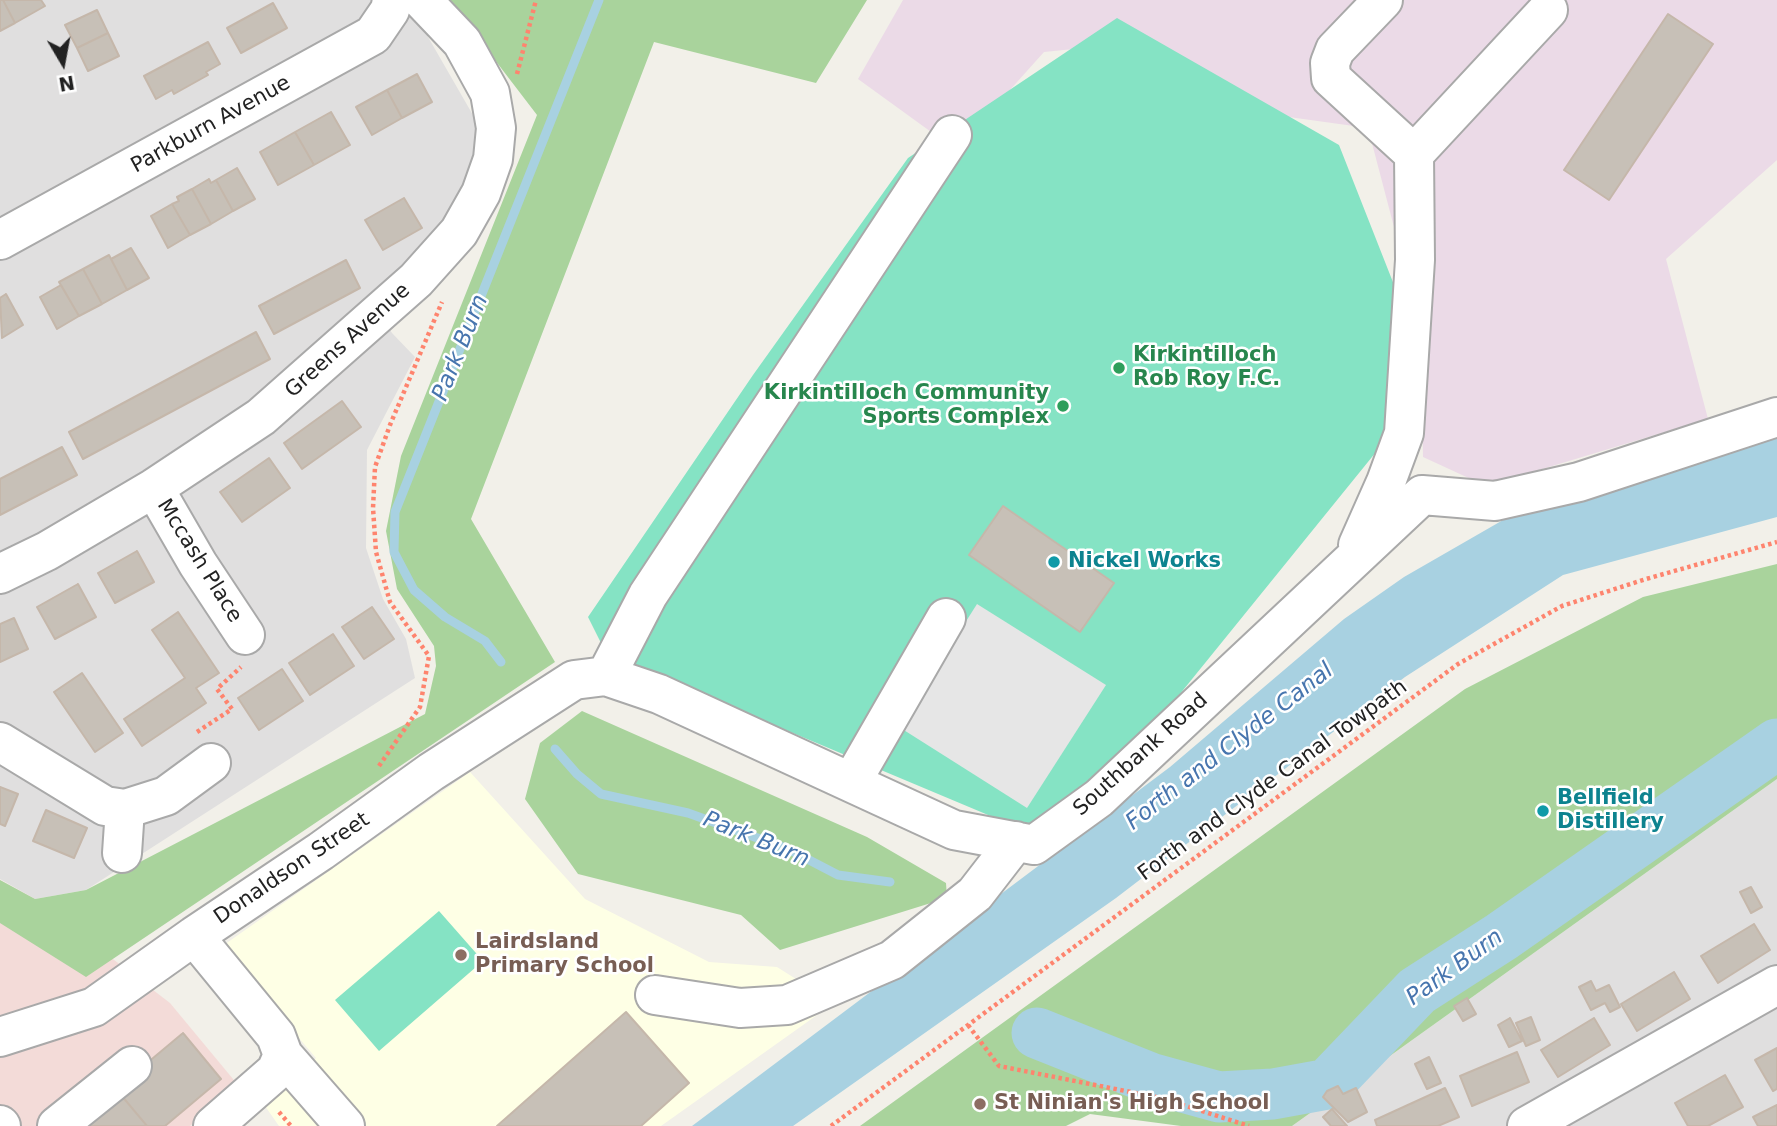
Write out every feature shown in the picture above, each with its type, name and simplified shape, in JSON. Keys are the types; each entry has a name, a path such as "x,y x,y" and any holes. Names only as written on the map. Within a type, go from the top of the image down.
{"street":[{"name":"Parkburn Avenue","path":"4,227 373,35 390,10 393,0"},
{"name":"Greens Avenue","path":"0,575 47,551 154,488 261,417 416,281 459,232 481,194 494,159 496,128 490,93 462,42 422,0"},
{"path":"1383,0 1335,50 1331,78 1414,154"},
{"path":"1350,562 1386,482 1404,433 1415,260 1414,154 1548,10"},
{"path":"590,678 648,595 952,135"},
{"name":"Southbank Road","path":"590,678 659,694 954,830 1034,845 1099,798 1422,495 1495,501 1579,482 1777,417"},
{"name":"Mccash Place","path":"154,488 198,564 245,635"},
{"path":"852,781 946,618"},
{"name":"Donaldson Street","path":"0,1037 94,1007 431,772 590,678"},
{"path":"0,742 105,806 125,809 166,796 198,751"},
{"path":"122,853 125,809"},
{"path":"655,995 740,1008 787,1006 892,961 975,894 1016,841"},
{"path":"194,936 276,1036 283,1055 345,1126"},
{"path":"1527,1126 1777,985"},
{"path":"213,1126 276,1071 283,1055"},
{"path":"57,1126 132,1066"}],"path":[{"path":"373,776 420,707 429,656 390,602 379,565 373,509 375,467 443,301"},
{"name":"Forth and Clyde Canal Towpath","path":"831,1126 1458,664 1562,606 1777,542"},
{"path":"198,751 232,709 217,689 242,667 245,635"},
{"path":"968,1025 999,1066 1161,1098 1249,1126"}],"shaded area":[{"path":"0,0 399,0 424,30 481,129 476,184 375,307 392,333 415,357 367,450 366,548 383,599 406,639 415,678 86,890 35,899 0,879"},
{"path":"903,0 1777,0 1777,160 1666,259 1708,419 1486,486 1423,457 1421,330 1368,128 1260,113 1153,41 1044,52 956,150 858,79"},
{"path":"977,604 1106,685 1027,808 899,727"},
{"name":"Lairdsland Primary School","path":"470,772 585,899 709,962 777,967 834,1003 661,1126 279,1126 265,1106 316,1058 221,947"},
{"path":"1777,779 1777,1126 1292,1126"},
{"path":"0,880 35,899 170,1003 238,1085 190,1126 0,1126"}],"green space":[{"path":"449,0 867,0 816,83 654,42 471,519 555,662 86,977 0,923 0,880 35,899 86,890 425,714 436,666 434,646 397,589 386,531 401,456 537,115"},
{"name":"Kirkintilloch Community Sports Complex","path":"1117,18 1339,145 1411,328 1389,436 1171,705 1031,833 607,655 588,617 753,375 908,158"},
{"path":"1777,564 1777,779 1292,1126 1181,1126 1090,1114 1066,1126 860,1126 1465,689 1643,597"},
{"path":"582,711 867,837 946,883 947,898 780,950 741,915 578,874 525,799 540,743"},
{"path":"439,911 483,961 379,1051 335,1000"}],"water":[{"name":"Forth and Clyde Canal","path":"1777,434 1777,517 1563,575 1405,677 1116,898 793,1126 692,1126 1170,767 1344,619 1404,577 1510,516"}],"building":[{"path":"0,0 3,0 15,23 0,31"},
{"path":"3,0 41,0 45,6 15,23"},
{"path":"273,3 287,28 241,53 227,28"},
{"path":"97,10 108,33 77,48 65,25"},
{"path":"1668,14 1713,44 1609,200 1564,170"},
{"path":"108,33 119,56 88,71 77,48"},
{"path":"208,42 220,64 206,72 208,75 174,94 172,90 156,99 144,76"},
{"path":"417,74 432,102 402,118 387,90"},
{"path":"387,90 402,118 372,135 356,107"},
{"path":"331,112 350,145 314,165 295,132"},
{"path":"295,132 314,165 278,185 260,152"},
{"path":"237,168 255,199 233,211 216,180"},
{"path":"209,179 211,183 216,180 233,211 211,224 192,189"},
{"path":"192,189 211,224 190,235 172,204 179,201 177,197"},
{"path":"404,198 422,228 383,250 365,220"},
{"path":"172,204 190,235 168,248 151,216"},
{"path":"131,248 149,278 127,290 111,259"},
{"path":"109,255 127,290 102,304 83,269"},
{"path":"346,260 360,288 274,334 259,306"},
{"path":"83,269 102,304 79,316 59,282"},
{"path":"61,285 79,316 57,329 40,297"},
{"path":"6,294 23,325 2,338 0,298"},
{"path":"256,332 270,359 83,459 69,432"},
{"path":"342,401 361,427 302,469 284,443"},
{"path":"62,447 77,475 0,515 0,479"},
{"path":"269,458 290,488 242,522 220,492"},
{"path":"1003,506 1114,583 1080,632 969,555"},
{"path":"137,551 154,582 115,603 98,573"},
{"path":"78,584 96,617 55,639 37,607"},
{"path":"372,607 394,639 364,659 342,627"},
{"path":"178,612 219,673 196,688 206,703 142,746 124,719 185,678 152,630"},
{"path":"14,618 28,649 0,662 0,624"},
{"path":"333,634 354,666 310,695 289,663"},
{"path":"282,669 303,701 259,730 238,698"},
{"path":"82,673 123,733 95,752 54,692"},
{"path":"0,787 18,794 5,826 0,824"},
{"path":"46,810 87,828 74,858 33,841"},
{"path":"1751,887 1762,907 1751,913 1740,892"},
{"path":"1754,924 1770,950 1718,983 1701,956"},
{"path":"1674,972 1690,999 1637,1031 1621,1004"},
{"path":"1591,981 1596,991 1609,985 1620,1007 1610,1012 1605,1003 1591,1010 1579,987"},
{"path":"1467,998 1476,1014 1463,1021 1454,1006"},
{"path":"626,1012 689,1083 641,1126 497,1126"},
{"path":"1531,1017 1540,1040 1526,1046 1516,1023"},
{"path":"1510,1018 1522,1041 1509,1047 1498,1025"},
{"path":"1594,1018 1610,1045 1558,1077 1541,1050"},
{"path":"183,1033 221,1079 165,1126 147,1126 116,1089"},
{"path":"1777,1048 1777,1089 1773,1091 1755,1060"},
{"path":"1517,1052 1529,1082 1472,1106 1460,1076"},
{"path":"1429,1057 1441,1083 1427,1089 1415,1064"},
{"path":"1725,1075 1743,1107 1708,1126 1688,1126 1675,1103"},
{"path":"1338,1086 1343,1094 1356,1088 1367,1112 1348,1122 1323,1097 1327,1091"},
{"path":"1445,1088 1459,1117 1438,1126 1377,1126 1375,1120"},
{"path":"116,1089 147,1126 79,1126"},
{"path":"1777,1105 1777,1126 1758,1126 1753,1117"},
{"path":"1332,1109 1347,1126 1331,1126 1323,1117"}],"waterway":[{"name":"Park Burn","path":"501,662 485,641 445,617 414,590 394,552 395,512 599,0"},
{"name":"Park Burn","path":"1037,1033 1150,1078 1219,1097 1273,1094 1328,1084 1417,991 1501,937 1777,744"},
{"name":"Park Burn","path":"555,749 577,774 601,794 688,813 788,849 838,875 890,882"}],"place":[{"name":"Kirkintilloch Rob Roy F.C.","path":"1119,368"},
{"name":"Kirkintilloch Community Sports Complex","path":"1063,406"},
{"name":"Nickel Works","path":"1054,562"},
{"name":"Bellfield Distillery","path":"1543,811"},
{"name":"Lairdsland Primary School","path":"461,955"},
{"name":"St Ninian's High School","path":"980,1104"}]}
